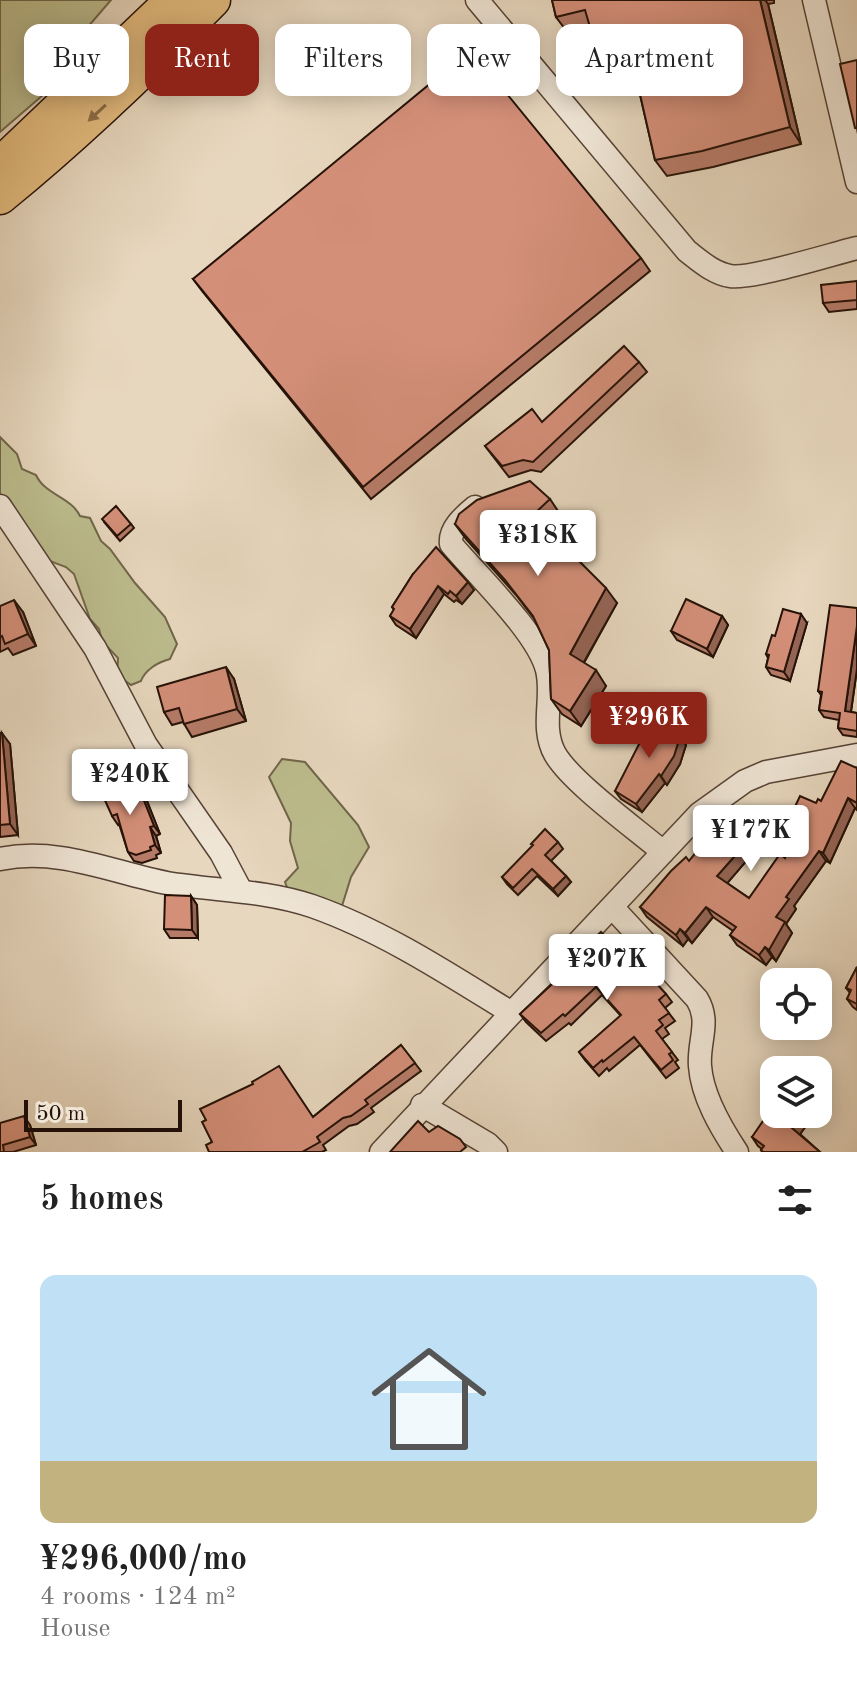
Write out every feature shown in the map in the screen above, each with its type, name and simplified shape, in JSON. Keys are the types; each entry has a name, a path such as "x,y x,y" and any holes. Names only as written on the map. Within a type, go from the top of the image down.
{"highway":[{"path":"0,165 173,0"},
{"path":"0,197 50,156 150,64 213,0"}],"street":[{"path":"477,0 687,251 704,264 717,272 740,277 857,248"},
{"path":"814,0 857,182"},
{"path":"490,498 457,524 450,537 451,544 523,628 546,665 549,680 547,717 554,752 567,771 663,852"},
{"path":"0,506 95,648 146,745 221,853 240,889"},
{"path":"380,1151 699,814 745,781 766,772 857,755"},
{"path":"0,859 55,856 96,863 167,883 240,889 310,906 424,958 510,1012"},
{"path":"613,908 705,1011 700,1070 716,1116 737,1152"},
{"path":"422,1105 488,1144 496,1152"}],"green space":[{"path":"0,0 111,0 90,24 24,24 24,96 42,96 0,132"},
{"path":"0,437 17,454 22,469 36,475 45,487 71,504 80,516 90,518 101,541 165,617 177,644 170,659 152,667 141,681 131,685 117,675 118,658 102,641 99,629 90,619 74,574 66,567 47,560 0,503"},
{"path":"282,759 305,762 358,825 369,847 351,877 342,906 290,895 285,882 298,868 290,841 291,823 269,777"}],"building":[{"path":"552,0 760,0 790,127 702,151 655,160 640,96 743,96 743,24 589,24 585,10 556,17"},
{"path":"857,60 857,128 855,128 840,64"},
{"path":"427,86 427,96 509,96 641,258 363,487 193,279"},
{"path":"857,281 857,300 823,303 821,285"},
{"path":"624,346 639,362 533,462 523,460 502,466 485,446 532,409 542,422"},
{"path":"530,481 550,499 533,515 606,588 570,654 596,670 570,711 551,699 549,650 533,616 455,524 459,514 477,500"},
{"path":"116,506 131,524 117,536 102,519"},
{"path":"436,547 468,582 456,596 438,586 410,629 390,616 392,607 413,574"},
{"path":"686,599 722,616 707,649 671,631"},
{"path":"14,600 28,634 5,644 0,637 0,606"},
{"path":"830,605 857,608 845,711 857,713 857,731 838,728 840,713 819,710 822,692 818,691"},
{"path":"783,609 801,614 784,672 766,667 769,655 766,654"},
{"path":"226,667 237,709 184,724 179,708 164,712 157,687"},
{"path":"654,715 672,723 668,731 680,737 674,756 661,776 659,774 636,804 615,791"},
{"path":"0,733 10,824 0,825"},
{"path":"841,761 857,768 857,803 848,798 823,853 819,851 786,897 789,899 776,917 785,922 769,950 765,947 759,955 730,935 736,927 706,907 685,933 680,929 676,935 640,907 671,871 686,857 689,861 716,828 741,849 717,876 749,898 780,854 785,858 801,817 792,813 800,796 816,803 818,799 821,801"},
{"path":"115,779 123,795 139,788 154,826 150,827 155,845 150,847 151,850 136,855 128,852 117,814 112,816 99,787"},
{"path":"545,829 558,842 545,855 566,876 553,889 532,869 513,888 502,877"},
{"path":"165,895 191,896 192,930 164,929"},
{"path":"601,932 633,965 639,964 666,994 659,1000 669,1013 659,1020 663,1025 656,1031 672,1052 669,1054 673,1060 661,1070 634,1037 593,1068 579,1052 621,1015 596,987 541,1033 520,1014 564,973 560,969"},
{"path":"857,967 857,1004 847,999 851,990 846,988"},
{"path":"401,1045 415,1063 365,1100 368,1104 317,1137 320,1142 302,1152 209,1152 206,1145 212,1142 202,1122 206,1120 200,1109 253,1084 279,1066 313,1117"},
{"path":"24,1116 30,1137 3,1145 4,1152 0,1152 0,1123"},
{"path":"418,1121 429,1132 438,1126 460,1139 466,1147 460,1152 390,1152"},
{"path":"760,1125 760,1128 792,1128 820,1152 763,1152 764,1146 752,1137"}]}
